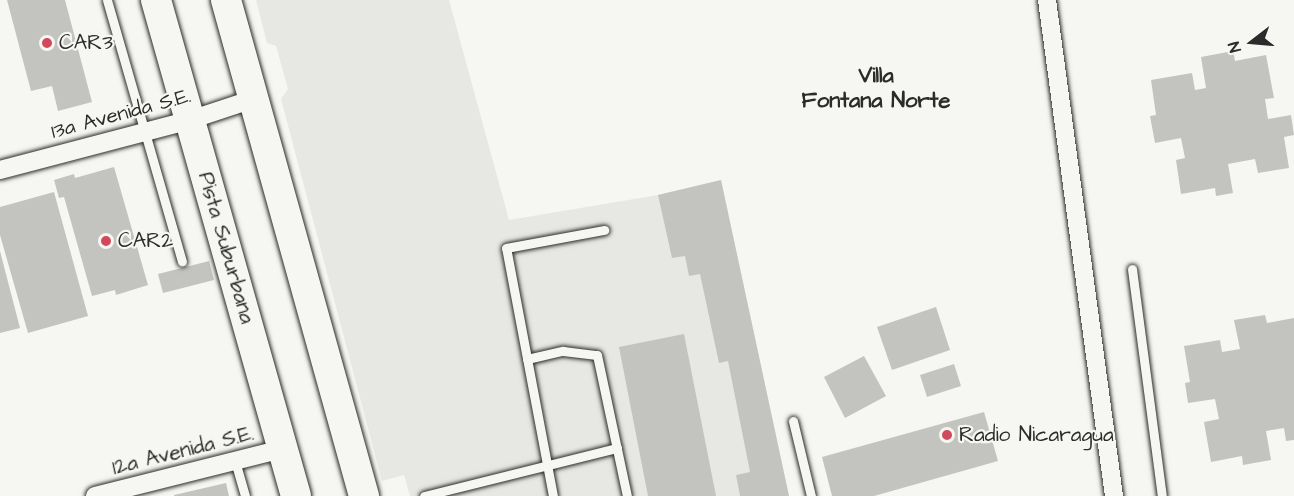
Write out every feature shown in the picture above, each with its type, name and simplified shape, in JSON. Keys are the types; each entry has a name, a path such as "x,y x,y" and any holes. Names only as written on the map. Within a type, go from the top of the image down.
{"main road":[{"name":"Pista Suburbana","path":"156,0 296,496"},
{"path":"226,0 364,496"}],"street":[{"path":"1047,0 1114,496"},
{"name":"13a Avenida S.E.","path":"0,170 190,120 254,99"},
{"name":"12a Avenida S.E.","path":"95,496 282,449"}],"lane":[{"path":"107,0 182,261"},
{"path":"553,496 506,248 604,230"},
{"path":"1132,269 1162,496"},
{"path":"527,359 562,351 597,355 627,496"},
{"path":"792,421 811,496"},
{"path":"424,496 617,448"},
{"path":"235,461 245,496"}],"shaded area":[{"path":"256,0 449,0 509,220 658,195 721,180 789,496 410,496 404,475 382,481 281,99 288,89 276,46 267,43"}],"building":[{"name":"CAR3","path":"7,0 65,0 92,102 58,111 52,86 31,91"},
{"path":"1233,51 1235,61 1266,55 1274,98 1265,99 1268,119 1291,115 1294,135 1284,137 1289,168 1258,173 1255,159 1228,164 1233,193 1216,196 1215,188 1181,194 1176,160 1185,158 1181,138 1155,143 1150,116 1156,115 1151,80 1192,73 1195,90 1206,88 1201,57"},
{"name":"CAR2","path":"114,167 148,285 116,295 115,290 92,296 64,197 59,198 54,180 74,174 75,178"},
{"path":"721,180 789,496 740,496 736,475 750,472 728,361 719,363 700,274 689,276 685,256 672,258 658,195"},
{"path":"54,192 88,316 28,333 0,235 0,207"},
{"path":"0,251 20,328 0,333"},
{"path":"209,261 214,280 163,293 158,274"},
{"path":"936,307 950,350 892,370 877,327"},
{"path":"1265,315 1267,323 1294,318 1294,440 1286,441 1284,428 1266,431 1271,460 1243,465 1242,456 1211,462 1204,422 1219,419 1215,399 1188,403 1185,383 1190,382 1184,346 1220,340 1222,352 1240,349 1234,320"},
{"path":"684,334 716,496 648,496 619,347"},
{"path":"864,356 886,396 845,418 824,377"},
{"path":"954,364 961,386 927,397 920,375"},
{"name":"Radio Nicaragua","path":"984,412 998,461 874,496 832,496 822,457"},
{"path":"226,483 229,496 174,496 174,495"}],"place":[{"name":"CAR3","path":"47,43"},
{"name":"CAR2","path":"106,241"},
{"name":"Radio Nicaragua","path":"947,435"}],"district":[{"name":"Villa Fontana Norte","path":"876,88"}]}
